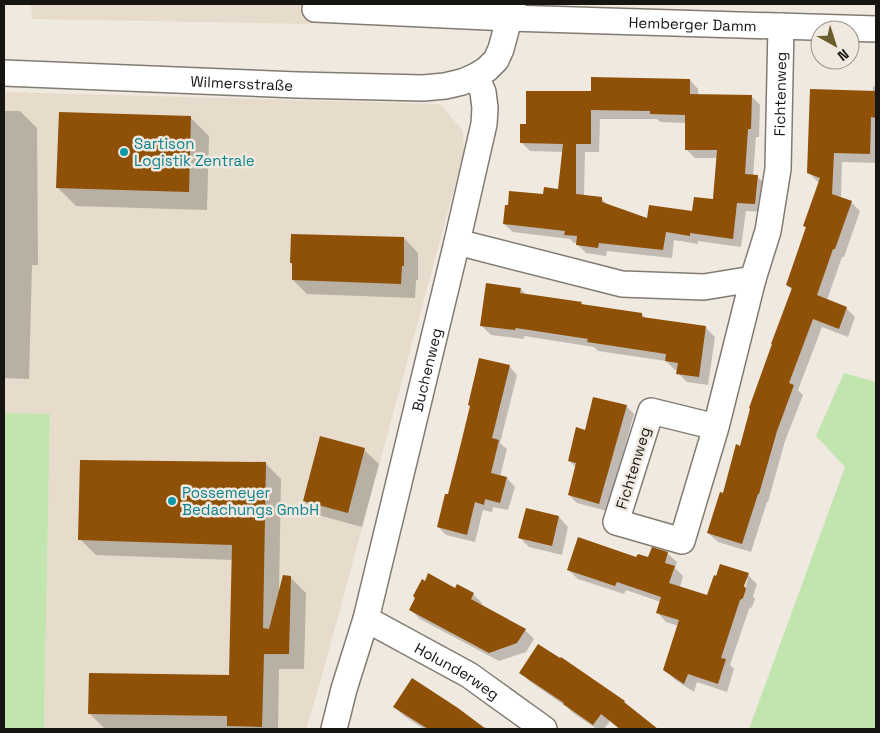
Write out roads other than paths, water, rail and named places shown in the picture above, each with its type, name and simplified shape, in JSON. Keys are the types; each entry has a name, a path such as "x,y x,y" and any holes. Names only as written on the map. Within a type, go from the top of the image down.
{"street":[{"path":"315,9 511,11 496,60 476,76"},
{"name":"Hemberger Damm","path":"511,11 781,26 876,29"},
{"name":"Fichtenweg","path":"716,427 651,412 616,522 682,541 716,427 752,279 768,231 778,168 781,26"},
{"name":"Wilmersstraße","path":"4,73 297,85 423,88 445,86 476,76"},
{"name":"Buchenweg","path":"334,729 344,689 366,620 484,124 483,92 476,76"},
{"path":"457,242 622,284 704,287 752,279"},
{"name":"Holunderweg","path":"366,620 469,675 544,729"}],"place":[{"name":"Sartison Logistik Zentrale","path":"124,152"},
{"name":"Possemeyer Bedachungs GmbH","path":"172,501"}]}
